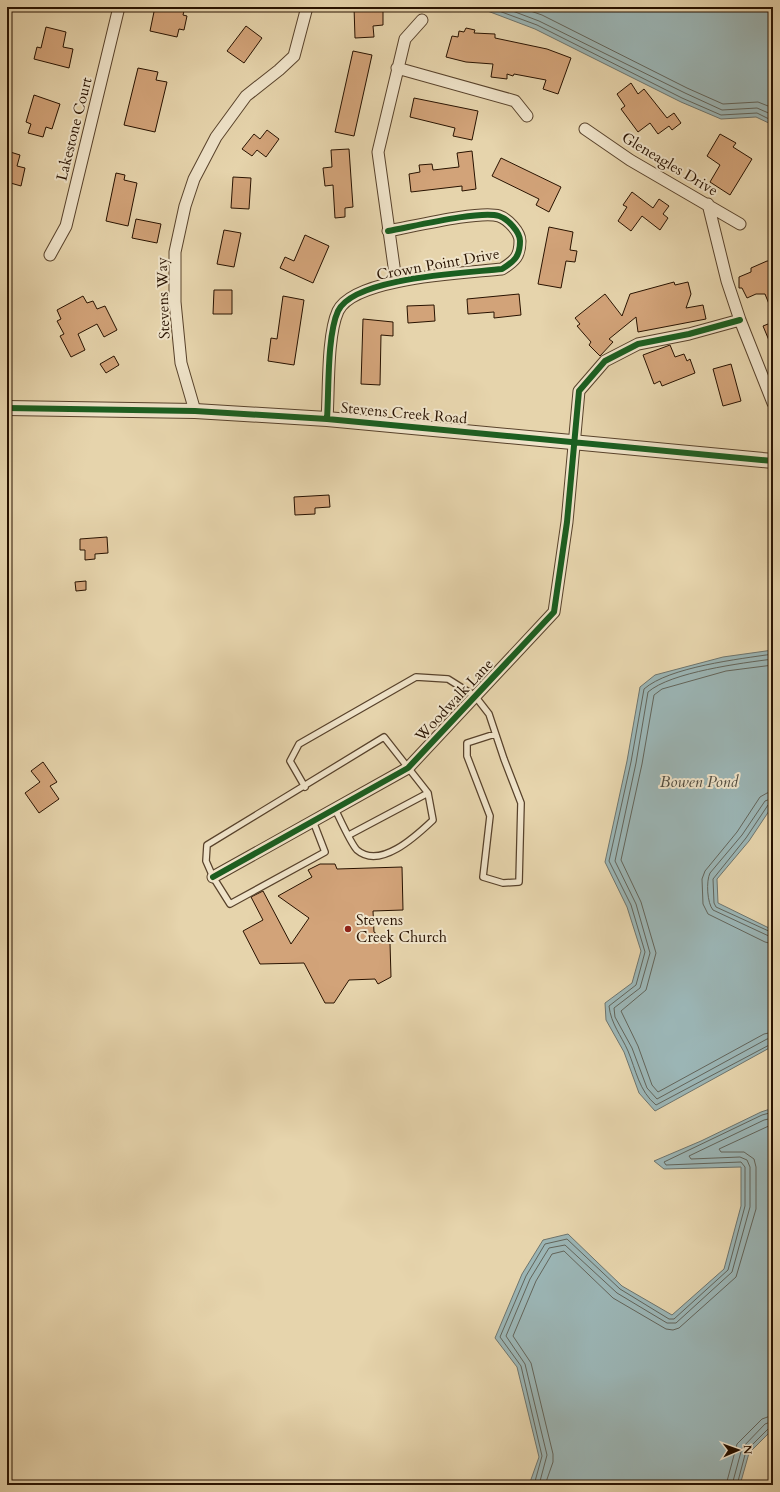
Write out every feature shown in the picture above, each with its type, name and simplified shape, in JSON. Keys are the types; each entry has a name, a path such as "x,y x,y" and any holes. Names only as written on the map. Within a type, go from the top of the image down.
{"street":[{"name":"Lakestone Court","path":"50,255 66,226 119,7"},
{"name":"Stevens Way","path":"195,411 181,363 175,302 175,252 185,206 194,179 216,137 246,96 294,56 307,7"},
{"path":"396,281 378,152 405,39 422,20"},
{"path":"397,68 515,101 527,116"},
{"name":"Gleneagles Drive","path":"586,129 630,160 740,224"},
{"path":"708,204 727,281 740,320 773,404"},
{"name":"Crown Point Drive","path":"327,419 333,325 339,309 349,298 360,291 396,281 502,269 515,260 520,252 520,237 518,231 500,216 481,215 388,231"},
{"name":"Woodwalk Lane","path":"213,877 408,768 554,612 567,522 579,391 605,361 638,344 689,334 740,320"},
{"name":"Stevens Creek Road","path":"7,408 195,411 327,419 575,441 773,461"}],"lane":[{"path":"304,787 290,761 299,744 416,677 448,679 475,696 489,714 521,803 519,882 503,883 483,877 490,816 467,756 467,744 495,734"},
{"path":"313,821 325,852 230,904 213,877 206,861 207,845 384,737 428,793 433,820 416,836 385,855 373,857 356,849 335,809"},
{"path":"349,835 428,793"}],"water":[{"path":"477,7 773,7 773,125 756,117 721,119 681,102 535,29"},
{"name":"Bowen Pond","path":"773,650 773,805 749,841 717,879 718,903 773,930 773,1046 655,1111 639,1093 624,1052 606,1020 605,1003 632,983 641,951 627,907 605,862 627,761 640,687 655,675 723,657"},
{"path":"773,1108 773,1429 749,1453 740,1485 529,1485 539,1457 517,1367 495,1338 522,1274 543,1240 568,1234 622,1286 672,1315 724,1269 741,1206 741,1167 664,1169 654,1161 701,1141 761,1112"}],"building":[{"path":"155,7 185,7 183,15 187,16 184,30 179,29 177,37 150,31"},
{"path":"354,7 383,7 383,25 373,26 374,37 355,38"},
{"path":"246,26 262,38 244,63 227,51"},
{"path":"46,27 66,32 63,47 73,49 69,68 34,59 37,47 41,48"},
{"path":"466,28 475,30 474,33 495,34 495,38 547,49 571,58 558,94 543,89 546,80 514,74 513,76 507,74 507,79 491,77 493,64 466,62 446,57 452,36 458,37 459,31 464,32"},
{"path":"353,51 372,55 354,136 335,132"},
{"path":"138,68 158,72 156,80 167,82 155,132 124,125"},
{"path":"631,83 638,94 644,89 667,118 674,113 681,123 672,130 669,126 658,134 650,123 638,132 621,109 625,106 617,94"},
{"path":"34,95 60,104 52,129 46,127 43,137 28,133 31,124 26,122"},
{"path":"414,98 478,111 472,140 453,136 455,128 410,117"},
{"path":"267,130 279,139 266,157 257,150 252,156 242,149 254,134 260,139"},
{"path":"720,134 736,143 733,147 752,159 730,195 710,182 720,165 707,156"},
{"path":"349,149 353,207 345,208 345,217 335,218 333,185 325,186 323,168 332,167 331,150"},
{"path":"7,151 20,155 17,166 25,168 21,186 7,182"},
{"path":"472,151 476,189 462,191 462,186 411,192 409,174 420,172 419,165 432,164 433,170 459,167 457,153"},
{"path":"501,158 561,187 549,212 536,205 539,199 492,176"},
{"path":"116,173 125,175 124,180 137,183 128,226 106,221"},
{"path":"233,177 251,178 249,209 231,208"},
{"path":"632,192 653,208 659,199 669,206 663,214 668,218 660,230 642,216 631,231 618,221 627,207 623,205"},
{"path":"136,219 161,224 157,243 132,238"},
{"path":"549,227 573,232 570,250 577,251 575,262 566,261 561,288 538,284"},
{"path":"224,230 241,233 234,267 217,264"},
{"path":"305,235 329,246 313,283 280,268 285,257 294,261"},
{"path":"767,261 773,261 773,314 765,294 756,294 747,298 742,288 739,288 739,277 751,272 751,268"},
{"path":"674,282 675,285 688,282 691,294 686,308 703,305 706,319 638,332 636,317 609,339 613,342 600,356 589,345 591,342 577,326 580,324 575,318 605,294 622,316 630,294"},
{"path":"214,290 232,290 232,314 213,314"},
{"path":"519,294 521,315 494,318 494,312 468,314 467,299"},
{"path":"83,296 87,303 93,301 97,309 105,306 117,330 104,337 97,324 78,334 85,350 71,357 60,336 64,334 57,321 61,319 57,310"},
{"path":"283,296 304,300 294,365 268,361 271,338 277,339"},
{"path":"434,305 435,321 408,323 407,306"},
{"path":"363,319 393,322 393,336 381,335 380,385 361,384"},
{"path":"773,322 773,350 763,326"},
{"path":"670,345 675,357 684,354 687,361 690,359 695,373 662,386 660,381 654,384 643,355"},
{"path":"114,356 119,365 106,373 100,364"},
{"path":"731,364 741,401 723,406 713,369"},
{"path":"329,495 330,507 315,508 315,514 295,515 294,497"},
{"path":"107,537 108,553 95,554 95,559 85,560 85,550 80,550 80,539"},
{"path":"86,581 86,590 76,591 75,582"},
{"path":"43,762 57,782 50,786 59,799 39,813 25,793 40,782 31,771"},
{"path":"320,864 335,864 337,869 402,867 403,910 373,911 374,932 390,943 391,977 378,984 375,979 349,980 334,1003 325,1003 304,963 260,964 243,931 263,920 251,897 263,891 291,944 309,918 278,896 312,877 308,870"}],"cycle path":[{"path":"327,419 330,348 334,321 338,311 348,300 365,291 388,284 439,275 502,269 516,258 520,246 518,234 513,226 499,216 477,215 462,217 388,231"},
{"path":"213,877 408,768 554,612 567,522 579,391 605,361 638,344 689,334 740,320"},
{"path":"7,408 195,411 327,419 773,461"}],"place":[{"name":"Stevens Creek Church","path":"348,929"}]}
